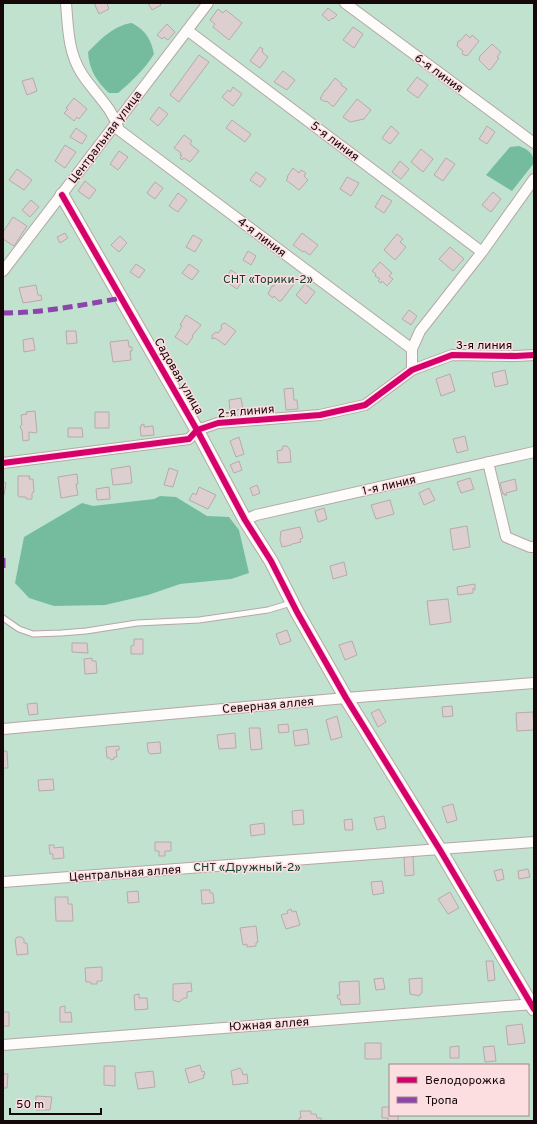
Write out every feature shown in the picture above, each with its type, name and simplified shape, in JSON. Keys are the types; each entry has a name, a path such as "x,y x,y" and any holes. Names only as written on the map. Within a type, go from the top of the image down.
{"street":[{"name":"4-я линия","path":"66,3 69,41 73,56 81,73 111,111 119,130 412,349"},
{"name":"Центральная улица","path":"3,271 208,3"},
{"name":"6-я линия","path":"345,3 534,143"},
{"name":"5-я линия","path":"187,30 482,252"},
{"path":"412,370 412,349 420,331 482,252 534,179"},
{"name":"Садовая улица","path":"62,195 197,430 245,520 270,560 346,698 440,850 533,1005"},
{"name":"3-я линия","path":"412,370 452,355 534,355"},
{"name":"2-я линия","path":"3,463 189,439 197,430 218,423 320,416 365,405 412,370"},
{"name":"1-я линия","path":"245,520 256,515 534,452"},
{"path":"488,462 506,537 530,547 534,546"},
{"name":"Северная аллея","path":"3,729 346,698 534,683"},
{"name":"Центральная аллея","path":"3,882 534,842"},
{"name":"Южная аллея","path":"3,1045 533,1005"}],"lane":[{"path":"3,618 19,630 33,634 61,633 86,632 138,623 199,620 295,607"}],"green space":[{"path":"3,3 534,3 534,1121 3,1121"}],"shaded area":[{"path":"132,23 141,29 147,36 154,54 142,70 123,89 118,93 109,93 100,84 94,74 90,64 88,52 102,38 113,30 125,24"},
{"path":"519,146 530,152 534,163 512,191 486,175 510,147"},
{"path":"160,496 176,497 207,516 229,517 239,530 249,573 231,579 180,584 148,595 105,605 54,606 29,598 15,583 24,537 82,503 93,506 154,499"}],"building":[{"path":"94,3 107,3 109,9 99,14"},
{"path":"148,3 159,3 161,5 152,10"},
{"path":"328,8 337,15 329,21 322,15"},
{"path":"218,9 223,13 226,10 242,23 229,40 213,27 215,24 210,20"},
{"path":"167,24 175,32 168,40 164,37 162,39 157,35"},
{"path":"353,27 363,34 354,48 343,40"},
{"path":"466,34 470,38 472,35 479,41 467,56 462,54 463,51 457,46 458,41 460,41"},
{"path":"492,44 501,52 497,57 499,58 489,70 479,60 480,56"},
{"path":"260,47 263,49 262,52 268,57 260,68 250,61"},
{"path":"199,55 209,62 179,102 170,95"},
{"path":"283,71 295,80 287,90 274,82"},
{"path":"417,77 428,85 418,98 407,90"},
{"path":"33,78 37,91 27,95 22,81"},
{"path":"335,78 347,89 334,106 332,106 327,101 326,102 320,99"},
{"path":"233,87 242,94 233,106 222,97 228,90 230,92"},
{"path":"74,98 87,109 79,119 77,117 74,121 64,113"},
{"path":"357,99 371,110 364,119 350,122 343,117"},
{"path":"159,107 168,114 158,126 150,119"},
{"path":"232,120 251,134 245,142 226,128"},
{"path":"391,126 399,133 390,144 382,138"},
{"path":"487,126 495,132 487,144 479,139"},
{"path":"76,128 87,136 82,144 70,137"},
{"path":"184,135 192,141 190,144 199,151 190,162 184,158 182,160 180,158 182,156 180,155 181,153 174,148"},
{"path":"65,145 76,152 65,168 55,161"},
{"path":"421,149 433,159 423,172 411,162"},
{"path":"119,151 128,157 118,170 110,164"},
{"path":"446,158 455,164 443,181 434,175"},
{"path":"400,161 409,169 401,179 392,172"},
{"path":"293,168 299,173 301,170 306,173 304,176 308,180 299,190 286,180"},
{"path":"17,169 32,180 24,190 9,180"},
{"path":"256,172 266,179 260,187 250,180"},
{"path":"347,177 359,183 351,196 340,189"},
{"path":"85,181 96,190 89,199 78,191"},
{"path":"155,182 163,188 155,199 147,193"},
{"path":"493,192 501,199 491,212 482,205"},
{"path":"178,193 187,200 178,212 169,206"},
{"path":"382,195 392,201 384,213 375,207"},
{"path":"31,200 39,207 30,217 22,210"},
{"path":"13,217 27,226 14,246 3,239 3,232"},
{"path":"65,233 68,238 60,243 57,237"},
{"path":"302,233 318,245 310,255 293,245"},
{"path":"397,234 403,239 400,242 406,247 395,260 384,250"},
{"path":"193,235 202,240 195,252 186,247"},
{"path":"120,236 127,243 119,252 111,245"},
{"path":"450,247 464,259 453,271 439,259"},
{"path":"248,251 256,256 251,265 243,260"},
{"path":"380,262 392,273 389,276 393,279 387,286 382,281 381,283 378,281 380,279 375,276 376,274 372,271"},
{"path":"136,264 145,270 139,278 130,272"},
{"path":"189,264 199,271 192,280 182,273"},
{"path":"231,270 244,279 237,289 224,280"},
{"path":"280,277 283,279 285,278 294,284 281,301 279,301 274,296 273,298 268,294 272,286 274,286"},
{"path":"305,284 315,292 306,304 296,295"},
{"path":"36,285 38,295 41,295 42,300 23,303 19,288"},
{"path":"409,310 417,316 411,325 402,319"},
{"path":"186,315 201,325 187,345 175,337 182,326 180,325"},
{"path":"225,323 236,331 225,345 215,338 212,339 212,335 216,332 218,333 222,328 222,324"},
{"path":"66,331 76,331 77,343 67,344"},
{"path":"33,338 35,350 24,352 23,340"},
{"path":"128,340 129,347 132,347 132,351 130,351 131,360 113,362 110,342"},
{"path":"505,370 508,384 495,387 492,373"},
{"path":"450,374 455,391 441,396 436,379"},
{"path":"293,388 294,400 297,400 298,409 286,410 284,389"},
{"path":"241,398 243,409 230,411 229,400"},
{"path":"35,411 37,432 29,432 29,440 23,441 20,426 22,425 21,415 27,414 26,412"},
{"path":"95,412 109,412 109,428 95,428"},
{"path":"144,424 144,427 153,426 154,435 141,436 140,427"},
{"path":"68,428 82,428 83,437 68,437"},
{"path":"465,436 468,450 457,453 453,439"},
{"path":"239,437 244,454 236,457 230,441"},
{"path":"283,446 287,446 290,450 291,462 278,463 277,451 282,450"},
{"path":"239,461 242,470 234,473 230,465"},
{"path":"130,466 132,483 113,485 111,469"},
{"path":"169,468 178,471 173,487 164,485"},
{"path":"77,474 78,484 76,484 78,495 61,498 58,477"},
{"path":"18,476 30,476 29,479 33,479 34,492 32,493 32,499 19,497"},
{"path":"470,478 474,489 461,493 457,482"},
{"path":"515,479 517,490 504,495 500,483"},
{"path":"3,482 6,483 4,495 3,495"},
{"path":"257,485 260,493 253,496 250,488"},
{"path":"109,487 110,499 97,500 96,489"},
{"path":"199,487 216,495 208,509 189,500 193,493 196,495"},
{"path":"429,488 435,500 424,505 419,493"},
{"path":"390,500 394,514 376,519 371,505"},
{"path":"324,508 327,519 318,522 315,511"},
{"path":"467,526 470,547 453,550 450,529"},
{"path":"300,527 303,538 300,539 301,542 282,547 280,540 281,531"},
{"path":"344,562 347,575 333,579 330,566"},
{"path":"475,584 475,590 473,588 473,593 458,595 457,587"},
{"path":"448,599 451,622 430,625 427,601"},
{"path":"287,630 291,641 280,645 276,634"},
{"path":"134,639 143,639 143,654 131,654 131,646 134,645"},
{"path":"352,641 357,655 345,660 339,645"},
{"path":"72,643 87,643 88,653 72,652"},
{"path":"92,658 92,661 96,661 97,673 85,674 84,659"},
{"path":"37,703 38,714 29,715 27,704"},
{"path":"452,706 453,716 443,717 442,707"},
{"path":"379,709 386,722 378,727 371,713"},
{"path":"533,712 534,730 517,731 516,713"},
{"path":"337,716 342,737 331,740 326,720"},
{"path":"288,724 289,732 279,733 278,725"},
{"path":"249,728 260,728 262,749 251,750"},
{"path":"307,729 309,744 295,746 293,731"},
{"path":"235,733 236,748 219,749 217,735"},
{"path":"160,742 161,753 150,754 147,743"},
{"path":"119,746 119,750 116,750 117,757 114,757 114,759 111,760 110,758 107,758 106,747"},
{"path":"3,751 7,751 8,768 3,768"},
{"path":"53,779 54,790 39,791 38,780"},
{"path":"453,804 457,820 447,823 442,807"},
{"path":"303,810 304,824 293,825 292,811"},
{"path":"384,816 386,828 377,830 374,818"},
{"path":"352,819 353,830 345,830 344,820"},
{"path":"264,823 265,834 251,836 250,825"},
{"path":"155,842 171,842 171,851 165,851 165,856 159,856 159,851 155,851"},
{"path":"49,845 54,845 54,848 63,847 64,858 53,859 53,854 50,854"},
{"path":"413,856 414,875 405,876 404,857"},
{"path":"502,869 504,879 497,881 494,871"},
{"path":"528,869 530,877 519,879 518,871"},
{"path":"382,881 384,893 373,895 371,882"},
{"path":"201,890 210,890 210,893 213,893 214,903 202,904"},
{"path":"138,891 139,902 128,903 127,892"},
{"path":"450,892 459,908 448,914 438,899"},
{"path":"55,897 68,897 68,904 72,904 73,921 56,921"},
{"path":"291,909 292,912 296,911 300,925 286,929 281,915 288,913 287,911"},
{"path":"256,926 258,942 256,943 256,946 247,947 247,944 243,945 240,928"},
{"path":"17,937 21,937 24,939 24,943 27,943 28,954 17,955 15,940"},
{"path":"486,961 493,961 495,980 488,981"},
{"path":"102,967 102,981 97,981 97,984 86,982 85,968"},
{"path":"383,978 385,989 376,990 374,979"},
{"path":"422,978 422,993 419,996 410,994 409,979"},
{"path":"359,981 360,1004 341,1005 340,999 338,999 337,995 340,995 339,982"},
{"path":"191,983 192,991 187,992 187,998 184,998 179,1002 173,1000 173,984"},
{"path":"139,994 139,998 147,998 148,1009 135,1010 134,995"},
{"path":"65,1006 65,1013 71,1012 72,1022 60,1022 60,1007"},
{"path":"3,1012 9,1012 9,1026 3,1026"},
{"path":"522,1024 525,1043 508,1045 506,1026"},
{"path":"365,1043 381,1043 381,1059 365,1059"},
{"path":"459,1046 459,1058 450,1058 450,1047"},
{"path":"494,1046 496,1061 485,1062 483,1047"},
{"path":"200,1065 202,1072 204,1071 204,1078 189,1083 185,1069"},
{"path":"104,1066 115,1066 115,1086 104,1085"},
{"path":"240,1068 243,1075 247,1074 248,1083 233,1085 231,1071"},
{"path":"153,1071 155,1087 138,1089 135,1073"},
{"path":"3,1074 8,1074 7,1088 3,1088"},
{"path":"36,1096 52,1097 50,1110 36,1110"},
{"path":"382,1107 389,1107 389,1116 398,1116 398,1121 388,1121 388,1118 382,1118"},
{"path":"300,1111 311,1111 311,1114 316,1114 317,1118 321,1118 322,1121 299,1121 299,1118 301,1118"}],"marked path":[{"path":"3,313 48,310 122,298"},
{"path":"3,558 3,569"}],"cycle path":[{"path":"62,195 197,430 245,520 271,561 297,612 346,698 440,850 534,1009"},
{"path":"3,463 189,439 197,430 218,423 320,415 365,405 412,370 452,355 534,355"}],"park label":[{"name":"СНТ «Торики-2»","path":"268,279"},
{"name":"СНТ «Дружный-2»","path":"247,867"}]}
